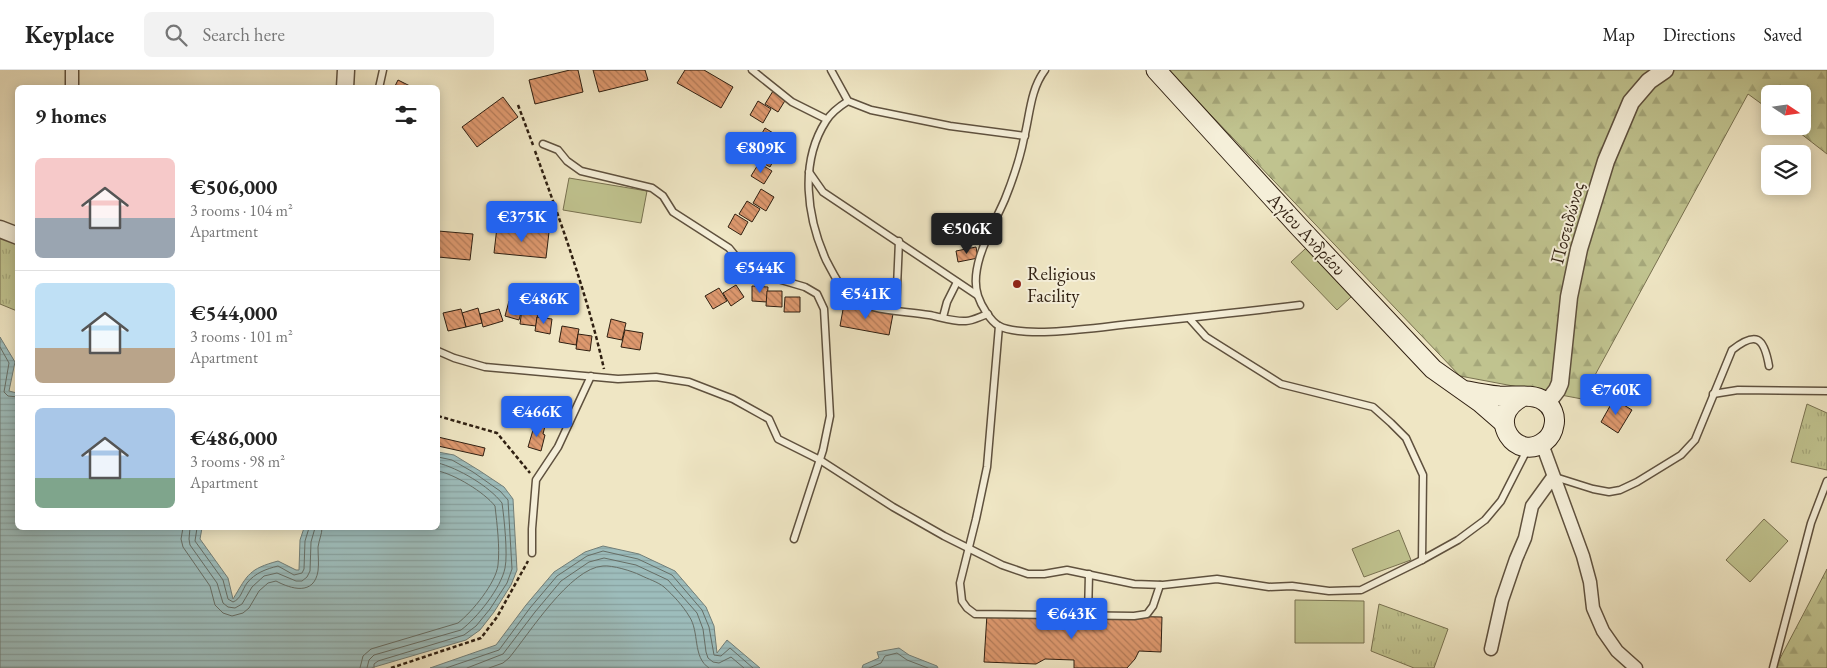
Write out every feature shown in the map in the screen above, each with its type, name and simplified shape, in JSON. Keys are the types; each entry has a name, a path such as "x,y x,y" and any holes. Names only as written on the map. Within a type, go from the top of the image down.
{"main road":[{"name":"Αγίου Ανδρέου","path":"1156,70 1433,369 1453,384 1465,390 1493,412 1504,423 1506,432 1512,440 1520,445 1536,445"},
{"name":"Αγίου Ανδρέου","path":"1465,390 1498,396 1530,396 1547,403"},
{"path":"1504,423 1505,414 1509,406 1522,397"},
{"path":"1536,445 1552,434 1554,427 1553,413 1547,403"}],"street":[{"path":"72,70 72,85"},
{"path":"345,85 346,70"},
{"name":"Ποσειδώνος","path":"1547,403 1560,383 1569,297 1579,249 1606,161 1631,102 1649,81 1665,70"},
{"path":"0,229 15,235"},
{"path":"1536,445 1554,477 1583,556 1594,608 1603,631 1617,652 1636,668"},
{"path":"1491,650 1502,600 1525,538 1532,506 1554,477"}],"lane":[{"path":"380,85 383,70"},
{"path":"752,70 792,102 826,119"},
{"path":"831,70 848,100 871,110 950,126 1025,136"},
{"path":"1045,70 1031,101 1025,136 1014,177 982,249 976,277 978,295 988,314 999,326 1010,330 1030,332 1189,318 1300,305"},
{"path":"848,100 826,119 818,134 808,168 810,206 819,244 835,278 846,292 857,301 878,308 966,321 988,314"},
{"path":"543,144 558,150 581,171 652,188 662,196 673,212 729,248 747,270 805,287 817,294 824,309 830,416 820,460 794,539"},
{"path":"809,172 823,192 978,295"},
{"path":"896,310 899,242"},
{"path":"942,317 957,282"},
{"path":"1189,318 1206,337 1280,384 1372,407 1406,438 1423,475 1422,560"},
{"path":"999,326 987,467 960,583 962,601 974,614 1134,616 1147,614 1153,606 1160,585"},
{"path":"1554,477 1609,492 1620,490 1637,482 1681,455 1695,440 1732,350 1744,341 1757,339 1763,343 1766,349 1769,366"},
{"path":"440,352 485,367 618,379 656,377 689,382 732,399 769,419 778,439 820,460 894,507 1002,565 1028,574 1044,574 1067,570 1134,584 1160,585 1217,579 1269,587 1292,586 1329,592 1361,590 1458,540 1485,520 1501,500 1536,445"},
{"path":"532,553 536,480 558,447 591,376"},
{"path":"1713,394 1738,390 1827,391"},
{"path":"1773,668 1811,523 1827,481"},
{"path":"1088,615 1089,574"}],"path":[{"path":"518,104 566,235 592,320 606,378"},
{"path":"440,417 497,433 518,461 536,480"},
{"path":"391,668 481,638 497,617 532,553"}],"green space":[{"path":"1168,70 1827,70 1827,154 1803,135 1811,135 1811,85 1761,85 1761,103 1748,94 1582,399 1460,376"},
{"path":"569,178 647,191 641,223 563,210"},
{"path":"0,229 15,235 15,310 0,304"},
{"path":"1318,237 1364,285 1337,310 1291,262"},
{"path":"1807,404 1827,413 1827,470 1791,462"},
{"path":"1764,519 1788,541 1750,582 1726,560"},
{"path":"1399,530 1411,560 1364,577 1352,549"},
{"path":"1827,569 1827,668 1775,668"},
{"path":"1295,600 1364,601 1364,643 1295,643"},
{"path":"1379,604 1448,629 1434,668 1414,668 1371,651"}],"water":[{"path":"0,337 15,362 9,391 15,392 15,530 202,530 200,539 228,578 233,599 246,578 261,567 278,561 299,570 300,540 303,530 440,530 440,452 454,455 480,471 504,487 513,499 517,570 511,585 494,612 480,630 466,640 371,668 0,668"},
{"path":"603,546 639,554 675,571 706,607 714,626 717,653 727,640 760,668 430,668 496,645 554,572 585,552"},
{"path":"899,648 909,655 938,668 862,668 863,665 879,658 877,652"}],"building":[{"path":"570,70 578,70 583,92 535,104 529,80"},
{"path":"593,70 645,70 648,80 599,92"},
{"path":"685,70 704,70 733,87 721,108 677,83"},
{"path":"398,80 408,85 396,85"},
{"path":"773,91 786,99 778,112 765,104"},
{"path":"503,97 518,117 477,147 462,127"},
{"path":"758,101 771,109 763,123 750,115"},
{"path":"765,128 778,136 770,150 757,142"},
{"path":"764,146 777,154 770,167 756,159"},
{"path":"759,163 772,171 764,184 751,176"},
{"path":"761,189 774,197 766,211 753,203"},
{"path":"747,201 760,209 752,222 739,214"},
{"path":"735,214 748,222 741,235 728,227"},
{"path":"497,227 549,232 546,258 494,253"},
{"path":"440,231 473,234 470,260 440,257"},
{"path":"976,247 978,258 958,262 956,251"},
{"path":"736,285 744,297 731,306 723,293"},
{"path":"752,286 768,287 767,302 752,301"},
{"path":"719,288 727,301 713,309 705,296"},
{"path":"767,291 782,291 782,307 766,306"},
{"path":"785,297 800,297 800,312 784,312"},
{"path":"509,301 523,305 519,320 505,316"},
{"path":"844,304 893,314 889,335 840,326"},
{"path":"478,308 482,323 466,327 462,313"},
{"path":"461,309 466,327 448,331 443,313"},
{"path":"499,309 503,321 483,327 480,314"},
{"path":"522,309 538,312 536,326 520,324"},
{"path":"537,317 552,319 550,334 535,331"},
{"path":"611,319 626,323 622,340 607,337"},
{"path":"562,326 579,329 576,345 559,342"},
{"path":"625,330 643,333 640,350 621,347"},
{"path":"578,334 592,336 590,351 576,349"},
{"path":"1614,399 1632,410 1618,433 1601,422"},
{"path":"537,424 545,426 541,451 528,447 533,430 535,431"},
{"path":"440,437 485,448 483,456 440,446"},
{"path":"987,614 1040,615 1040,627 1053,627 1053,615 1162,617 1161,652 1139,651 1127,668 1074,668 1074,660 1045,659 1036,664 984,662"}],"place":[{"name":"Religious Facility","path":"1017,284"}]}
